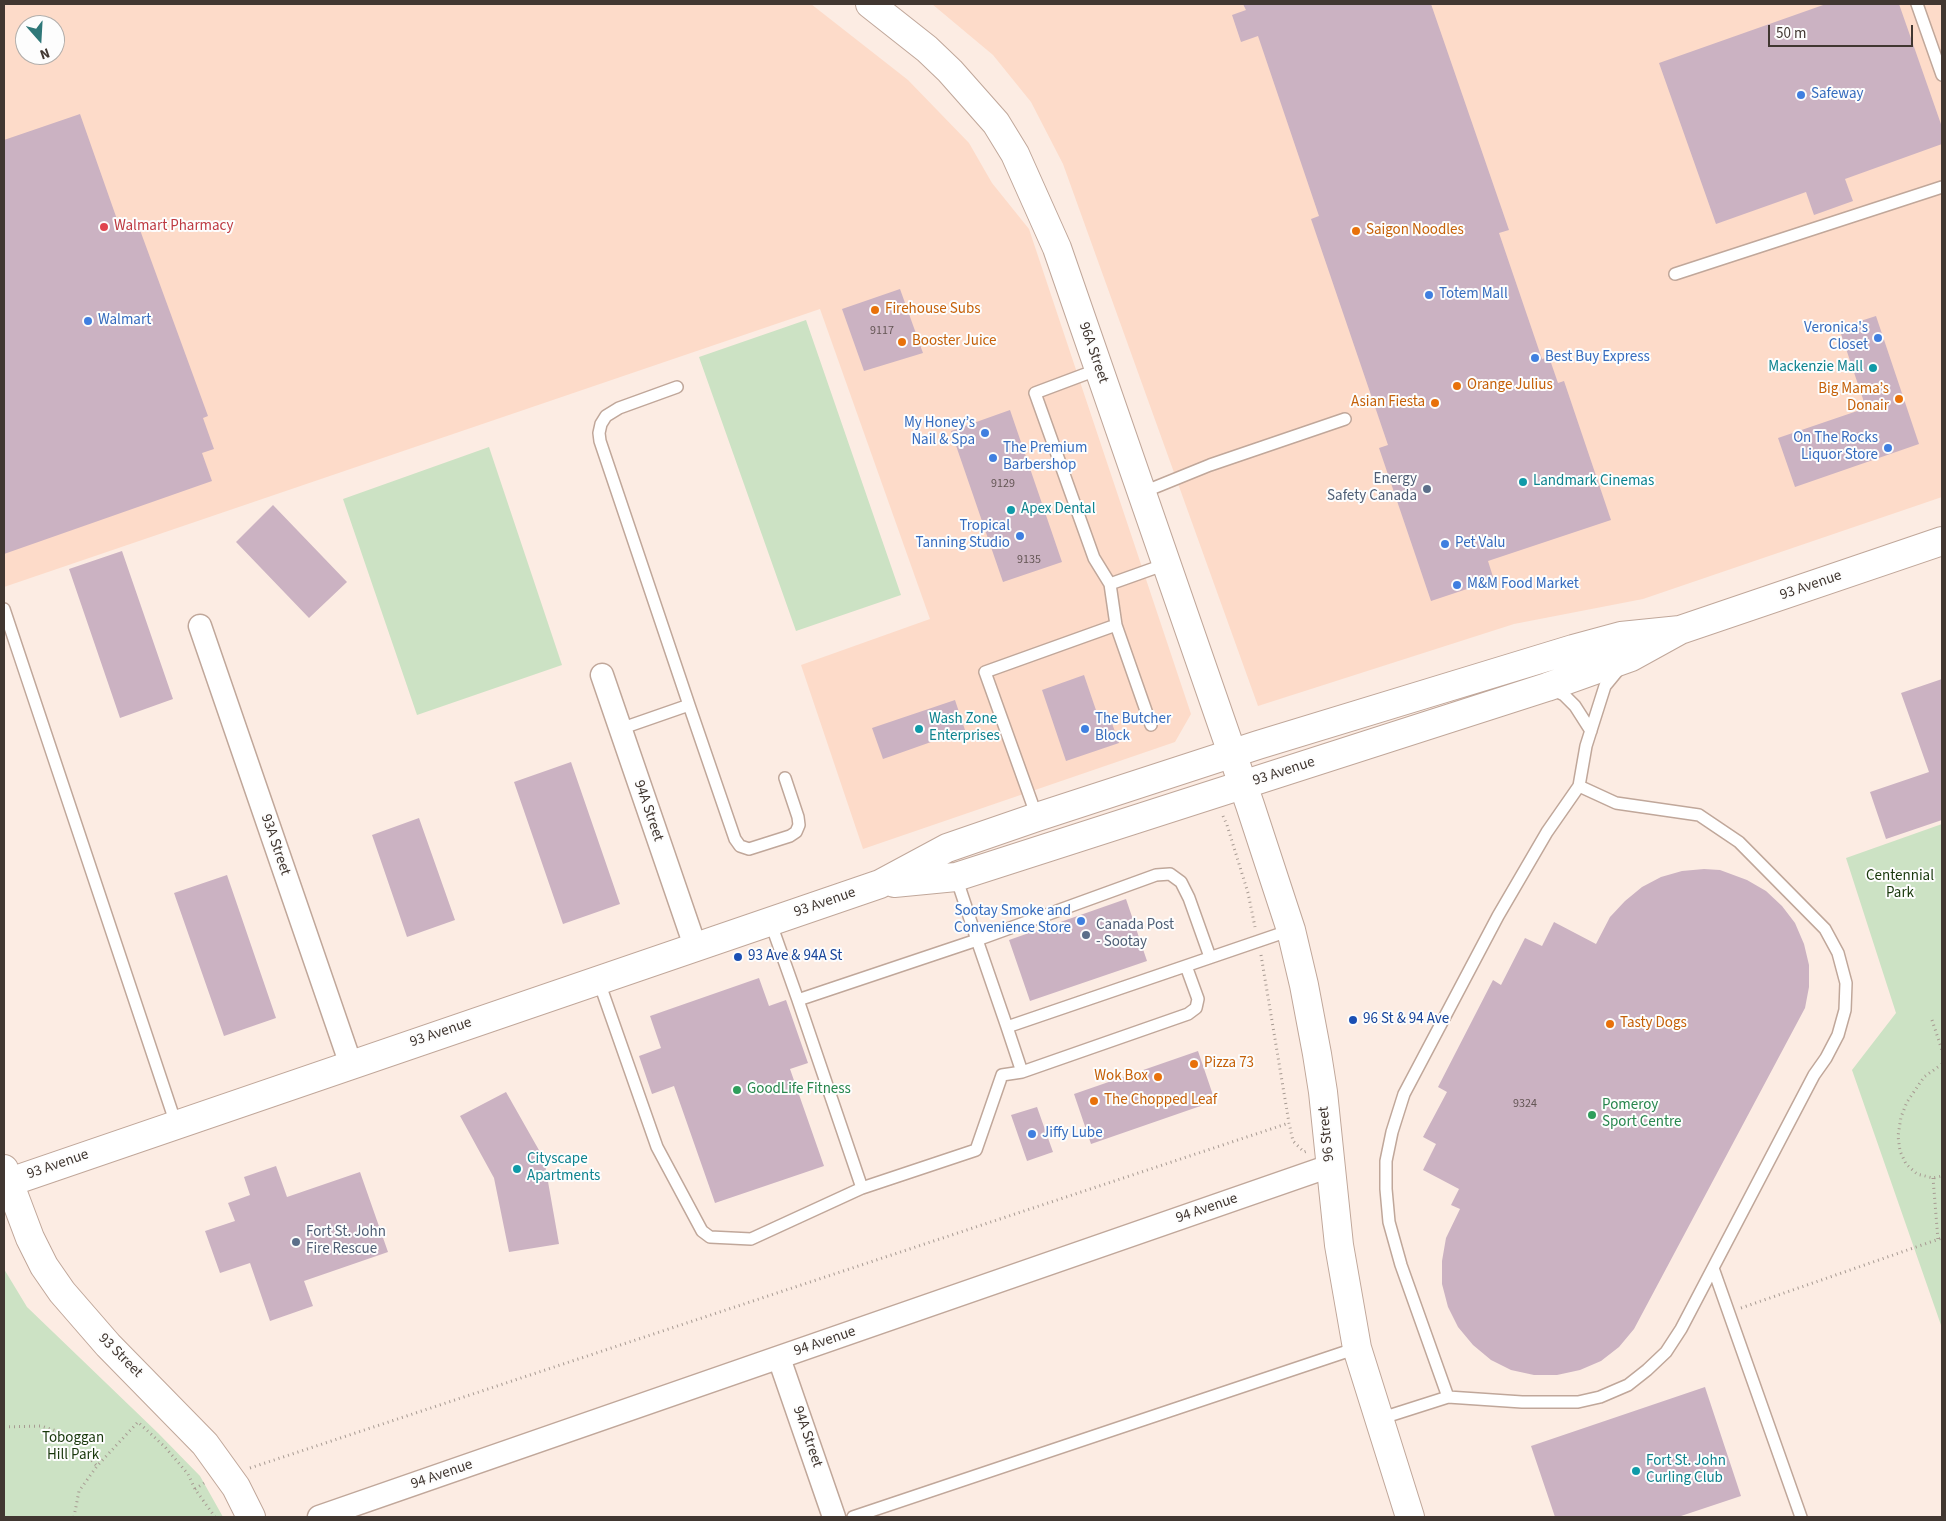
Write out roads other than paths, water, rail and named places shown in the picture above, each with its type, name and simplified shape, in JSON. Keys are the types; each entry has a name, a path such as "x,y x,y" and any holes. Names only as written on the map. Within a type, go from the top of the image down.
{"main road":[{"name":"96A Street","path":"870,4 927,49 950,71 996,123 1015,154 1057,248 1231,754"},
{"name":"93 Avenue","path":"880,884 956,877 1214,792 1243,785 1547,687 1631,657 1680,630 1942,540"},
{"name":"93 Avenue","path":"5,1178 176,1124 880,884 947,848 1038,817 1231,754 1573,649 1621,636 1680,630"},
{"name":"96 Street","path":"1231,754 1291,930 1304,985 1317,1054 1339,1245 1357,1348 1379,1419 1404,1515"},
{"name":"93 Street","path":"5,1178 36,1252 62,1292 108,1345 206,1444 236,1487 252,1517"}],"street":[{"name":"93A Street","path":"200,626 350,1064"},
{"name":"94A Street","path":"602,675 695,946"},
{"name":"94 Avenue","path":"319,1517 1330,1166"},
{"name":"94A Street","path":"779,1358 834,1517"}],"lane":[{"path":"1917,4 1942,75"},
{"path":"1675,274 1942,187"},
{"path":"1099,370 1035,393 1094,558 1110,584 1116,626 1151,726"},
{"path":"677,387 619,408 606,416 601,424 600,441 735,839 740,846 749,849 790,836 796,832 799,825 798,817 785,778"},
{"path":"1141,493 1210,465 1345,419"},
{"path":"1110,584 1166,564"},
{"path":"4,609 176,1124"},
{"path":"1038,817 985,672 1116,626"},
{"path":"1448,1396 1401,1265 1389,1222 1386,1161 1392,1132 1404,1094 1498,916 1547,832 1579,786 1586,746 1605,686 1631,657"},
{"path":"1547,687 1564,695 1575,706 1591,730"},
{"path":"620,729 689,705"},
{"path":"1379,1419 1448,1396 1522,1402 1570,1402 1600,1397 1628,1385 1666,1352 1681,1329 1814,1074 1826,1058 1838,1035 1845,1010 1846,983 1838,954 1825,930 1739,842 1699,815 1616,802 1579,786"},
{"path":"798,1000 977,940 1156,875 1170,874 1181,882 1189,898 1210,957"},
{"path":"956,877 1022,1072"},
{"path":"770,921 862,1188"},
{"path":"1006,1027 1291,930"},
{"path":"598,979 656,1147 702,1230 710,1237 752,1239 862,1188 976,1150 1002,1075 1022,1072 1188,1014 1196,1008 1198,1000 1186,966"},
{"path":"1713,1268 1800,1517"},
{"path":"853,1517 1357,1348"}],"place":[{"name":"Safeway","path":"1801,95"},
{"name":"Walmart Pharmacy","path":"104,227"},
{"name":"Saigon Noodles","path":"1356,231"},
{"name":"Totem Mall","path":"1429,295"},
{"name":"Firehouse Subs","path":"875,310"},
{"name":"Walmart","path":"88,321"},
{"name":"Veronica's Closet","path":"1878,338"},
{"name":"Booster Juice","path":"902,342"},
{"name":"Best Buy Express","path":"1535,358"},
{"name":"Mackenzie Mall","path":"1873,368"},
{"name":"Orange Julius","path":"1457,386"},
{"name":"Big Mama’s Donair","path":"1899,399"},
{"name":"Asian Fiesta","path":"1435,403"},
{"name":"My Honey’s Nail & Spa","path":"985,433"},
{"name":"On The Rocks Liquor Store","path":"1888,448"},
{"name":"The Premium Barbershop","path":"993,458"},
{"name":"Landmark Cinemas","path":"1523,482"},
{"name":"Energy Safety Canada","path":"1427,489"},
{"name":"Apex Dental","path":"1011,510"},
{"name":"Tropical Tanning Studio","path":"1020,536"},
{"name":"Pet Valu","path":"1445,544"},
{"name":"M&M Food Market","path":"1457,585"},
{"name":"Wash Zone Enterprises","path":"919,729"},
{"name":"The Butcher Block","path":"1085,729"},
{"name":"Sootay Smoke and Convenience Store","path":"1081,921"},
{"name":"Canada Post - Sootay","path":"1086,935"},
{"name":"93 Ave & 94A St","path":"738,957"},
{"name":"96 St & 94 Ave","path":"1353,1020"},
{"name":"Tasty Dogs","path":"1610,1024"},
{"name":"Pizza 73","path":"1194,1064"},
{"name":"Wok Box","path":"1158,1077"},
{"name":"GoodLife Fitness","path":"737,1090"},
{"name":"The Chopped Leaf","path":"1094,1101"},
{"name":"Pomeroy Sport Centre","path":"1592,1115"},
{"name":"Jiffy Lube","path":"1032,1134"},
{"name":"Cityscape Apartments","path":"517,1169"},
{"name":"Fort St. John Fire Rescue","path":"296,1242"},
{"name":"Fort St. John Curling Club","path":"1636,1471"}],"park label":[{"name":"Centennial Park","path":"1900,886"},
{"name":"Toboggan Hill Park","path":"73,1448"}]}
